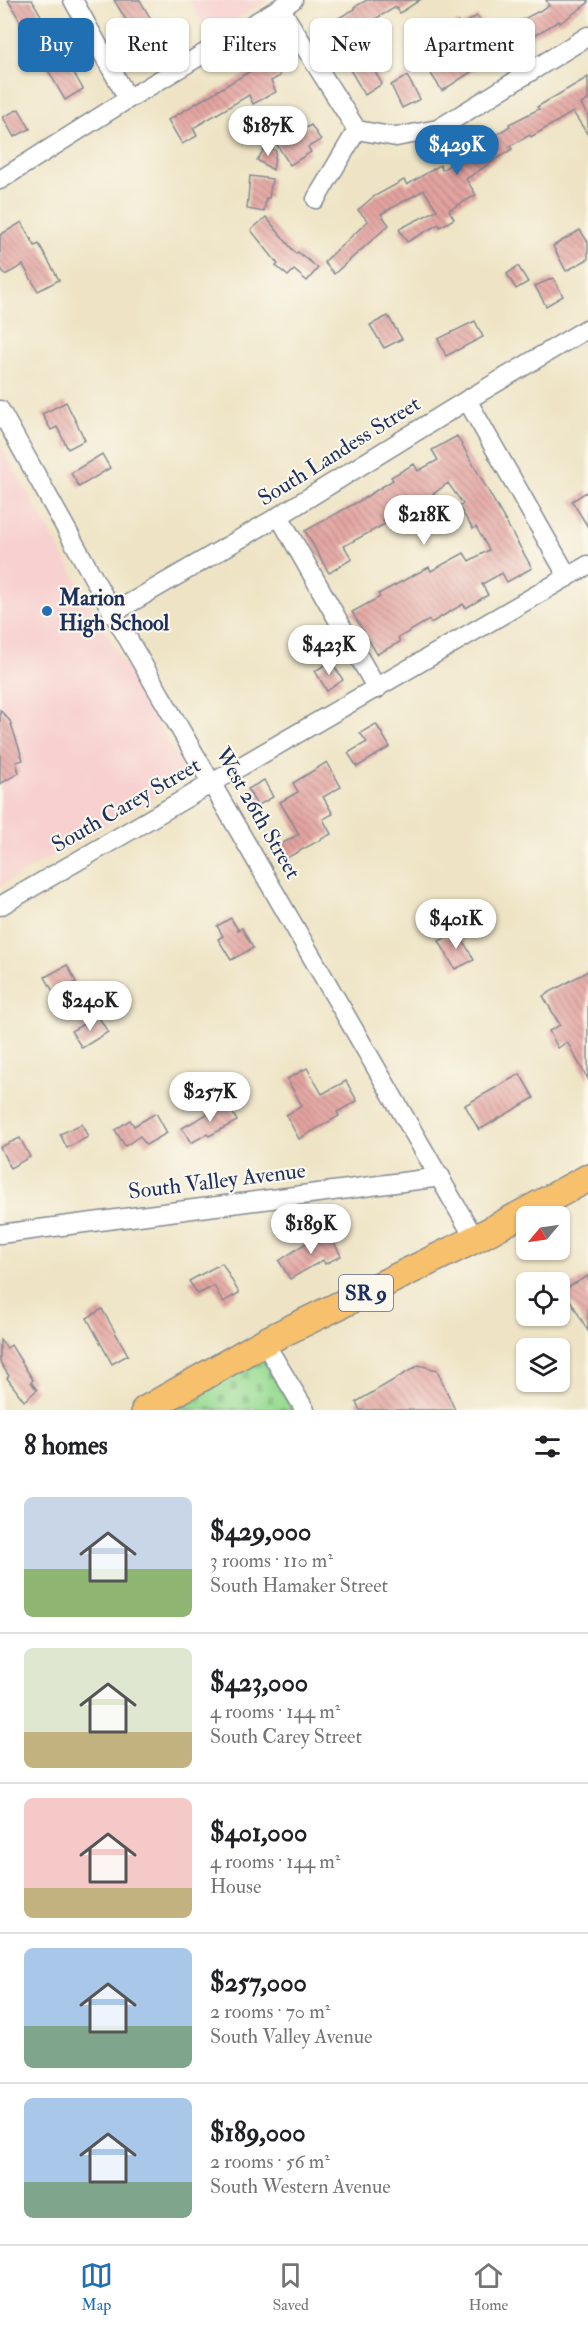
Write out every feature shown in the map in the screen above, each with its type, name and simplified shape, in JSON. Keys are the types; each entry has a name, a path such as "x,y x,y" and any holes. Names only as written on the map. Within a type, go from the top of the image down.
{"highway":[{"name":"SR 9","path":"145,1410 264,1342 475,1239 588,1178"}],"street":[{"path":"73,0 128,99"},
{"path":"0,180 128,99 287,4 357,130"},
{"path":"357,130 396,137 438,129 588,36"},
{"path":"316,199 357,130"},
{"name":"South Landess Street","path":"113,613 279,516 588,328"},
{"path":"467,400 568,577"},
{"name":"West 26th Street","path":"0,410 113,613 475,1239"},
{"path":"279,516 377,688"},
{"name":"South Carey Street","path":"0,906 588,565"},
{"name":"South Valley Avenue","path":"0,1233 441,1177"},
{"path":"264,1342 304,1410"}],"shaded area":[{"path":"189,0 268,0 238,18 201,18 201,21"},
{"name":"Marion High School","path":"0,444 188,778 0,886"}],"green space":[{"path":"262,1357 293,1410 171,1410"}],"building":[{"path":"8,0 32,0 42,18 18,18"},
{"path":"114,0 140,0 150,18 125,18"},
{"path":"367,0 420,0 400,13 396,7 377,18 339,18 355,9 354,7"},
{"path":"546,0 588,0 588,3 560,23 559,21 535,35 535,18 526,18 549,6"},
{"path":"49,72 73,72 83,89 65,100"},
{"path":"249,72 278,72 280,76 271,81 276,92 253,104 249,95 193,128 197,136 182,144 168,120"},
{"path":"351,72 375,72 382,84 365,95"},
{"path":"430,72 471,72 442,91"},
{"path":"407,76 420,99 402,108 391,85"},
{"path":"588,77 588,100 581,104 588,116 588,135 573,112 531,137 530,135 510,146 512,149 466,179 476,195 449,210 454,219 440,227 439,224 407,242 399,229 437,210 424,190 381,214 389,225 334,274 324,262 368,221 358,210 373,197 404,180 407,185 440,165 442,170 510,126 509,124 539,109 537,107"},
{"path":"19,109 30,129 14,137 3,117"},
{"path":"311,125 321,140 308,147 311,152 290,165 277,145"},
{"path":"267,145 276,151 273,170 257,160"},
{"path":"250,176 272,179 264,212 247,209"},
{"path":"266,217 296,254 298,252 318,268 307,281 294,270 288,276 276,266 278,264 251,230"},
{"path":"22,222 35,246 39,244 59,280 38,291 23,265 5,275 0,266 0,235"},
{"path":"580,230 588,242 588,259 566,271 553,246"},
{"path":"518,266 528,282 516,289 507,274"},
{"path":"553,278 563,296 546,306 535,286"},
{"path":"388,316 402,339 384,348 370,325"},
{"path":"475,321 483,337 446,356 438,339"},
{"path":"66,402 85,440 68,449 57,427 51,430 42,414"},
{"path":"457,436 532,568 507,582 502,573 482,584 488,595 466,608 463,604 431,623 429,620 398,638 400,642 377,654 352,612 380,597 378,594 429,567 431,571 464,553 469,561 489,550 476,527 473,529 459,507 463,504 448,483 432,495 438,505 415,518 407,504 383,520 385,524 344,546 352,559 329,573 305,531 361,500 393,480 391,477 414,464 418,471 438,460 432,450"},
{"path":"102,454 110,468 79,487 71,473"},
{"path":"588,491 588,527 572,501"},
{"path":"331,661 343,680 327,691 315,671"},
{"path":"0,710 10,721 23,760 16,762 19,773 0,784"},
{"path":"376,724 390,747 357,767 348,753 367,742 360,733"},
{"path":"327,762 341,787 323,797 333,814 323,819 331,834 283,860 276,847 299,834 280,802 298,792 293,783"},
{"path":"264,780 273,797 257,806 248,789"},
{"path":"231,918 238,930 242,928 253,948 231,960 218,939 223,936 217,926"},
{"path":"458,932 474,960 455,969 439,941"},
{"path":"67,965 76,982 54,993 45,977"},
{"path":"588,971 588,1079 567,1042 558,1048 549,1031 560,1025 543,996"},
{"path":"98,1016 108,1032 82,1048 71,1031"},
{"path":"307,1068 322,1094 346,1081 357,1101 337,1112 339,1116 299,1139 286,1115 302,1106 287,1079"},
{"path":"520,1074 534,1098 479,1130 465,1105"},
{"path":"227,1103 237,1121 191,1143 182,1128"},
{"path":"156,1113 167,1133 146,1145 140,1136 125,1146 115,1130 130,1120 134,1126"},
{"path":"82,1124 88,1137 67,1148 60,1134"},
{"path":"20,1138 30,1157 10,1168 0,1147"},
{"path":"327,1229 341,1256 325,1264 323,1260 290,1279 279,1261"},
{"path":"222,1263 239,1293 223,1302 214,1286 198,1294 189,1281"},
{"path":"588,1276 588,1331 570,1300 570,1286"},
{"path":"102,1309 128,1355 112,1364 87,1318"},
{"path":"0,1340 7,1348 11,1345 37,1390 24,1401 7,1378 9,1376 0,1362"},
{"path":"419,1365 437,1370 455,1410 360,1410 356,1402"}],"place":[{"name":"Marion High School","path":"47,611"}]}
